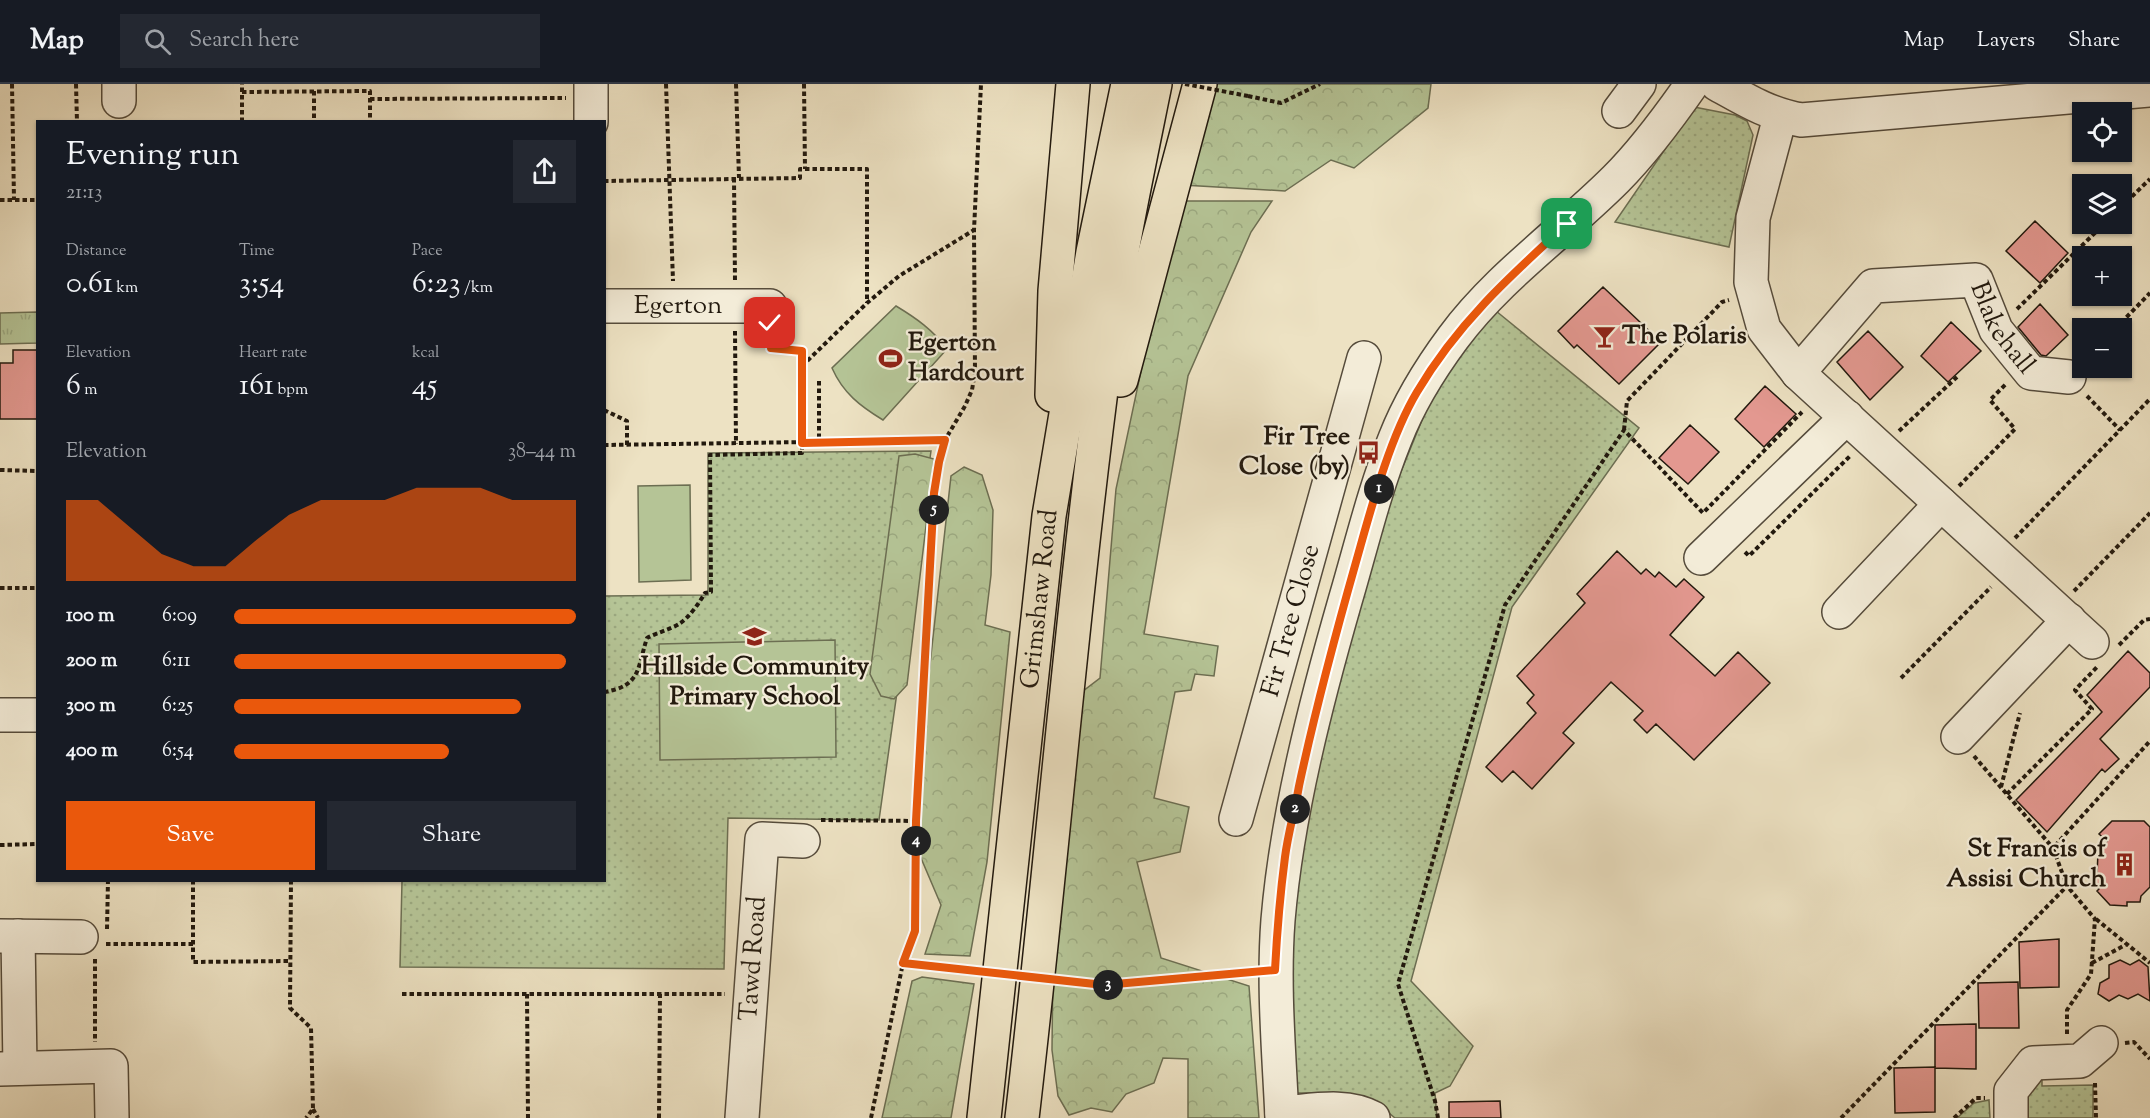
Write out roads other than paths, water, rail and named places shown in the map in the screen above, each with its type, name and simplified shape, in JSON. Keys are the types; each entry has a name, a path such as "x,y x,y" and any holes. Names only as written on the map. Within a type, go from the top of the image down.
{"main road":[{"path":"1049,516 1055,291 1073,84"},
{"name":"Grimshaw Road","path":"984,1118 1049,516 1093,252 1128,84"},
{"name":"Grimshaw Road","path":"1022,1118 1085,524 1106,350 1131,202 1155,84"},
{"path":"1085,524 1134,327 1200,84"},
{"path":"971,1118 998,987"},
{"path":"1034,1118 1037,990"}],"street":[{"path":"1619,111 1639,84"},
{"path":"1373,1118 1364,1113 1338,1109 1282,1115 1275,970 1285,855 1332,648 1364,536 1395,439 1416,393 1454,337 1496,290 1617,178 1668,118 1692,84"},
{"path":"1717,84 1780,117 1801,120 2066,91 2150,90"},
{"path":"1780,117 1753,218 1751,282 1764,329 1809,383 2063,614 2101,653"},
{"name":"Blakehall","path":"1809,383 1873,286 1976,280 1996,330 2031,373 2069,377"},
{"name":"Egerton","path":"606,306 770,306 770,323"},
{"name":"Fir Tree Close","path":"1236,819 1364,358"},
{"path":"1701,558 1847,417"},
{"path":"1345,424 1395,439"},
{"path":"1839,612 1941,504"},
{"path":"1958,737 2063,614"},
{"path":"0,715 36,715"},
{"name":"Tawd Road","path":"742,1118 762,839 803,841"},
{"path":"96,945 9,936 10,1068 111,1066 112,1118"},
{"path":"2011,1108 2012,1091 2033,1063 2080,1061 2101,1043"}],"place":[{"name":"The Polaris","path":"1604,336"},
{"name":"Egerton Hardcourt","path":"890,358"},
{"name":"Fir Tree Close (by)","path":"1368,452"},
{"name":"Hillside Community Primary School","path":"755,636"},
{"name":"St Francis of Assisi Church","path":"2124,864"}]}
